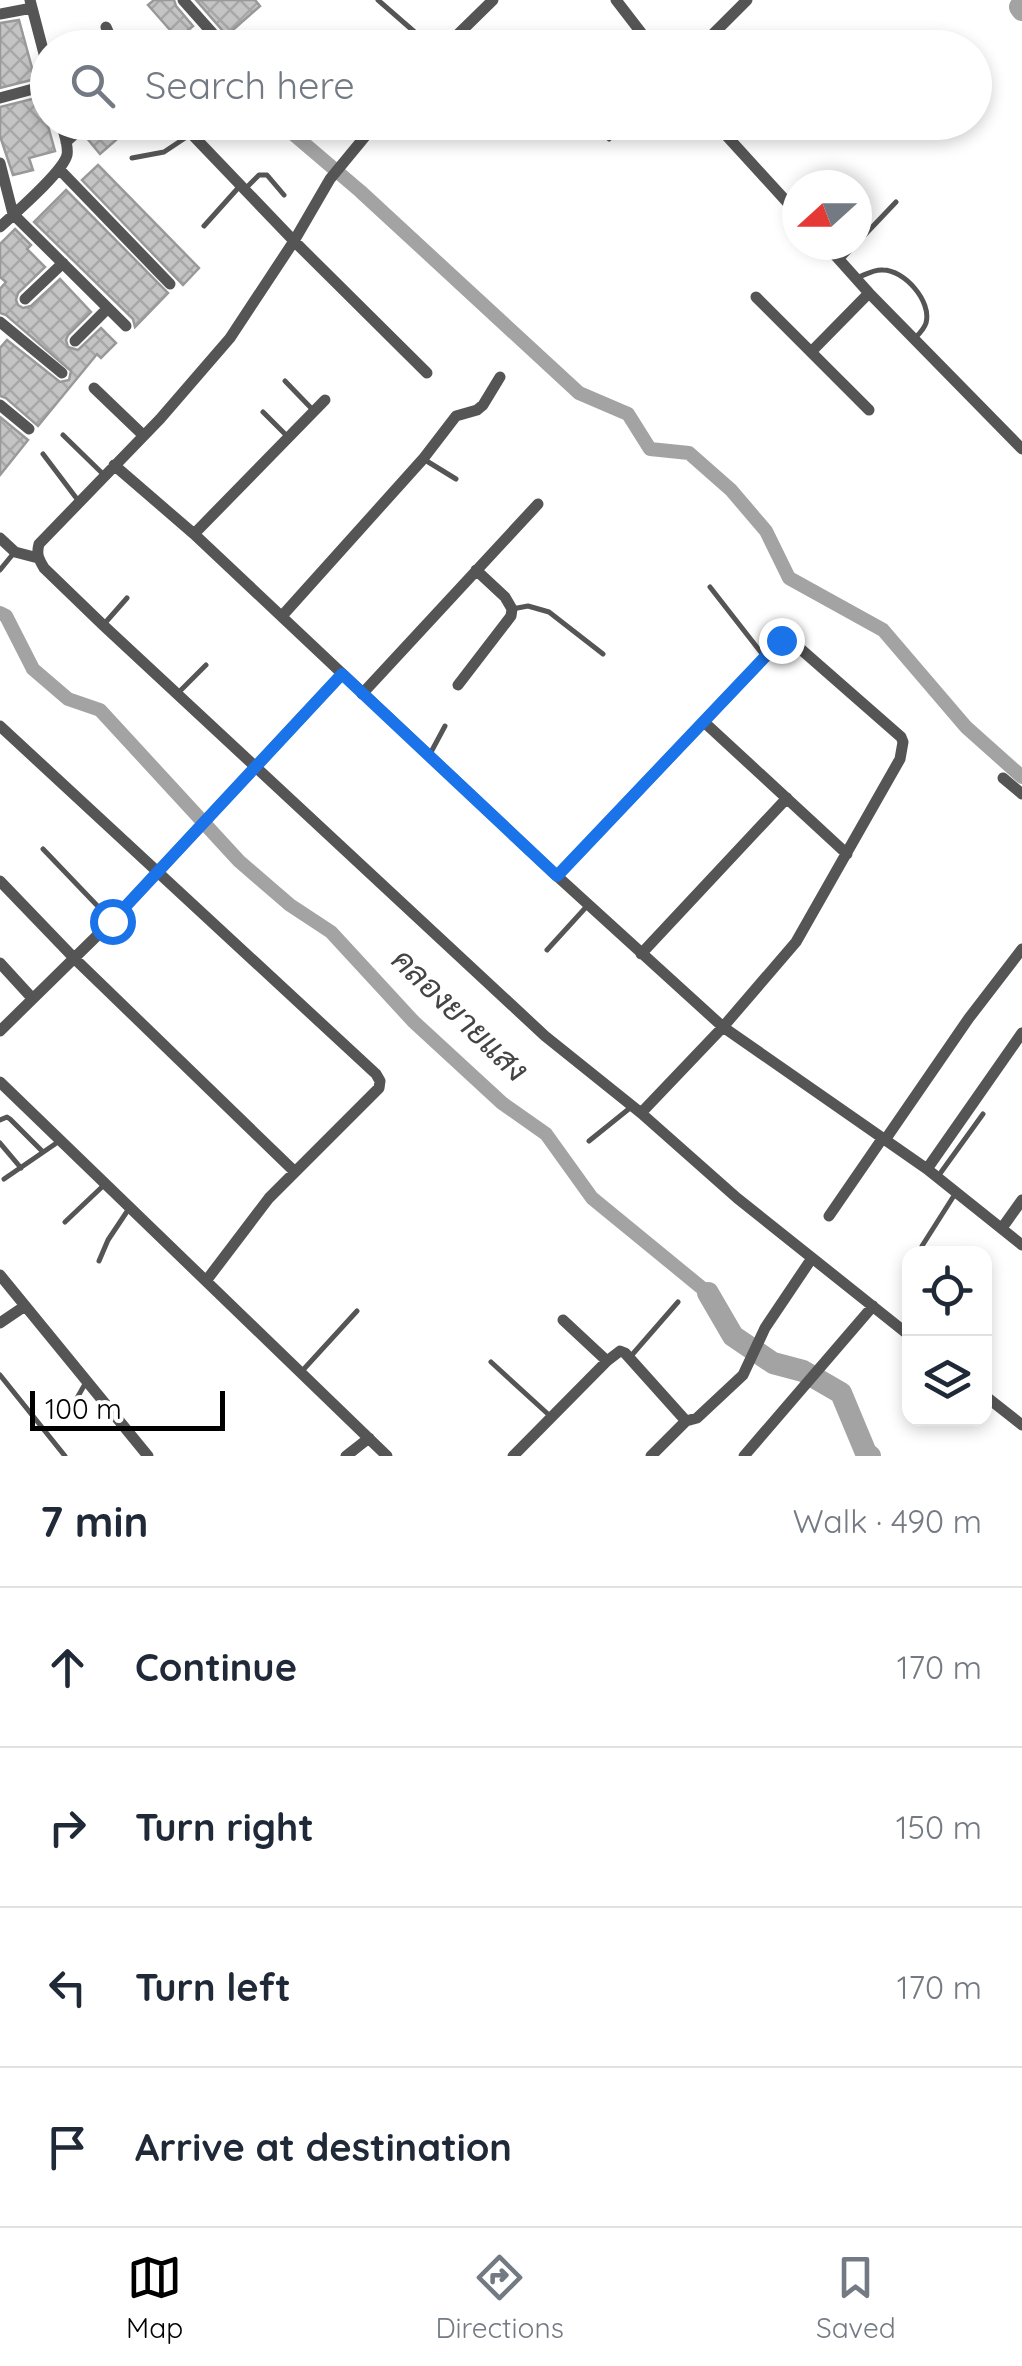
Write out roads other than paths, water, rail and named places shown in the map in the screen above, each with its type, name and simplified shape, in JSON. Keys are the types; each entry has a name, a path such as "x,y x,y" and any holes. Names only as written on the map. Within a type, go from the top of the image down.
{"street":[{"path":"183,0 210,30"},
{"path":"461,30 493,0"},
{"path":"616,0 639,30"},
{"path":"717,30 748,0"},
{"path":"0,14 31,4 38,30"},
{"path":"0,98 30,90"},
{"path":"197,140 427,373"},
{"path":"361,140 330,179 230,338 39,544 38,558 102,625 544,1036 902,1330"},
{"path":"730,140 782,197"},
{"path":"0,227 59,169 66,156 66,142"},
{"path":"0,163 13,214 126,326"},
{"path":"59,169 170,284"},
{"path":"840,260 1022,449"},
{"path":"25,300 63,263"},
{"path":"811,352 869,293"},
{"path":"756,297 870,410"},
{"path":"75,341 108,308"},
{"path":"2,329 62,373"},
{"path":"282,616 456,416 483,405 500,377"},
{"path":"94,388 143,436"},
{"path":"194,534 325,400"},
{"path":"0,405 29,430"},
{"path":"114,465 194,534 723,1027 932,1173 1022,1245"},
{"path":"362,694 538,504"},
{"path":"0,538 15,552 38,558"},
{"path":"458,685 511,616 512,609 505,597 476,570"},
{"path":"557,876 781,640 788,640 903,742 900,759 796,942 723,1027 637,1109"},
{"path":"0,1031 112,921 342,674"},
{"path":"704,722 848,854"},
{"path":"0,726 380,1081 379,1088 269,1198 206,1281"},
{"path":"1003,778 1022,794"},
{"path":"641,954 787,798"},
{"path":"0,881 295,1172"},
{"path":"829,1216 1022,950"},
{"path":"0,963 32,998"},
{"path":"932,1173 1022,1034"},
{"path":"0,1082 387,1456"},
{"path":"1002,1228 1022,1200"},
{"path":"650,1456 743,1375 758,1342 812,1258"},
{"path":"0,1275 148,1456"},
{"path":"0,1323 26,1306"},
{"path":"744,1456 873,1306"},
{"path":"563,1320 607,1361"},
{"path":"513,1456 620,1351 686,1421"},
{"path":"992,1401 1022,1425"},
{"path":"346,1456 369,1438"}],"lane":[{"path":"378,0 412,30"},
{"path":"132,158 164,152 182,140"},
{"path":"204,226 259,175 267,175 284,194"},
{"path":"872,227 896,202"},
{"path":"856,278 886,270 896,273 919,294 927,320 914,339"},
{"path":"284,381 314,411"},
{"path":"263,412 288,438"},
{"path":"63,435 104,475"},
{"path":"43,454 79,502"},
{"path":"422,458 456,480"},
{"path":"0,570 15,552"},
{"path":"710,588 764,658"},
{"path":"102,625 126,598"},
{"path":"512,609 528,606 549,612 603,654"},
{"path":"177,694 206,664"},
{"path":"429,756 445,726"},
{"path":"42,849 112,921"},
{"path":"547,950 588,905"},
{"path":"590,1141 637,1109"},
{"path":"932,1173 983,1114"},
{"path":"0,1120 10,1120 44,1152"},
{"path":"4,1179 60,1141"},
{"path":"0,1143 21,1168"},
{"path":"65,1222 105,1184"},
{"path":"922,1246 956,1192"},
{"path":"100,1262 108,1240 130,1208"},
{"path":"630,1359 678,1302"},
{"path":"301,1373 357,1310"},
{"path":"491,1362 551,1418"},
{"path":"0,1375 65,1456"},
{"path":"69,1412 86,1381"}],"waterway":[{"path":"1022,6 1022,10"},
{"path":"300,140 579,393 628,414 650,449 689,453 731,490 766,531 789,578 883,630 966,727 1022,777"},
{"name":"คลองยายแสง","path":"0,613 6,616 33,669 68,699 100,710 239,861 290,905 331,932 413,1021 502,1103 546,1134 592,1198 708,1293"},
{"name":"คลองยายแสง","path":"708,1293 733,1336 773,1363 803,1371 841,1393 870,1456"}]}
